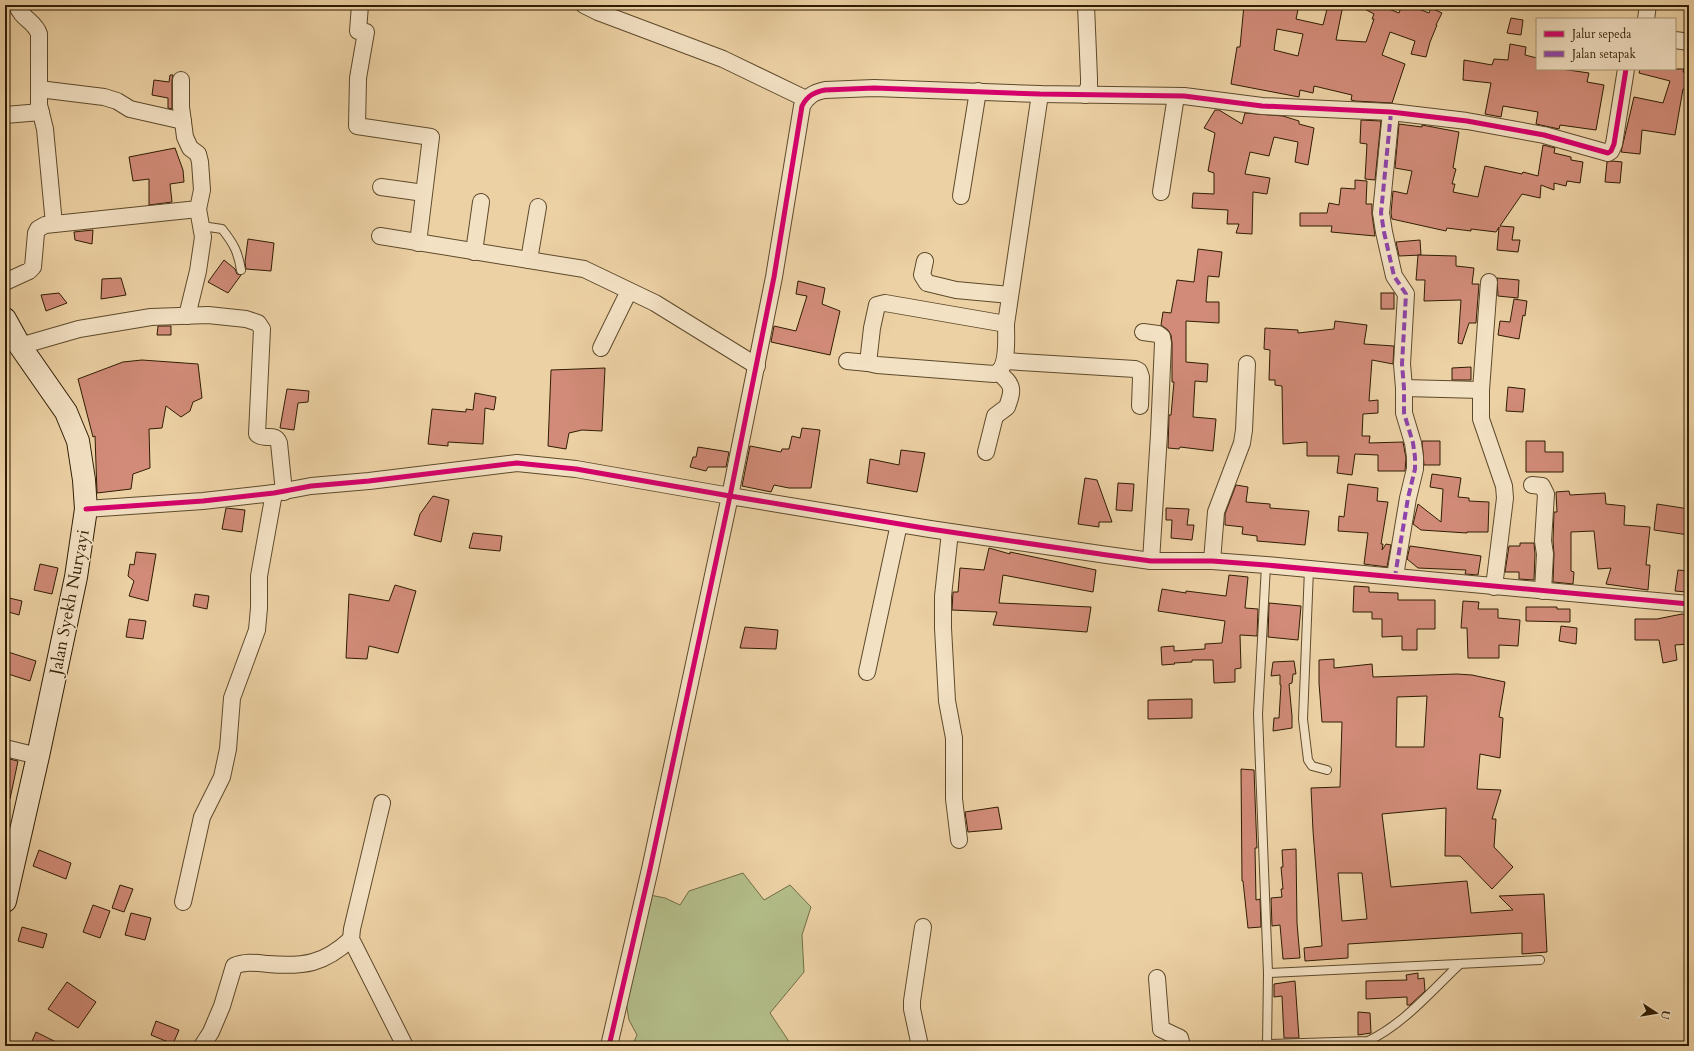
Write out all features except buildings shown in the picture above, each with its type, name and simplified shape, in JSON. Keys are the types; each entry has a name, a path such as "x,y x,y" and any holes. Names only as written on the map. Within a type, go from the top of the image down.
{"main road":[{"name":"Jalan Syekh Nuryayi","path":"5,319 20,346 66,412 78,442 84,480 86,509 76,577 5,901"}],"street":[{"path":"18,5 23,17 34,24 39,34 39,105 45,129 54,224"},
{"path":"360,5 358,31 366,32 358,78 357,126 431,137 418,243"},
{"path":"584,5 598,12 723,59 806,99"},
{"path":"1085,95 1089,86 1086,5"},
{"path":"1646,18 1648,5"},
{"path":"1676,40 1689,42"},
{"path":"609,1046 650,869 757,366 774,277 800,114 806,99 810,95 825,90 874,88 1040,94 1176,96 1262,106 1391,112 1467,121 1544,135 1608,153 1611,151 1614,144 1626,70"},
{"path":"181,80 183,121 187,142 198,154 202,190 198,210 203,237 198,271 187,316"},
{"path":"39,89 104,97 117,101 130,108 183,121"},
{"path":"961,196 978,91"},
{"path":"986,452 995,416 1007,407 1011,387 1002,366 1006,324 1040,94"},
{"path":"1161,192 1176,96"},
{"path":"5,115 41,112"},
{"path":"1391,112 1382,213 1384,232 1394,276 1406,294 1402,364 1404,413 1413,443 1415,469 1408,498 1395,576"},
{"path":"382,187 424,192"},
{"path":"474,252 481,202"},
{"path":"529,260 538,207"},
{"path":"5,282 29,271 34,262 35,238 38,229 45,225 198,210"},
{"path":"380,236 584,269 655,303 757,366"},
{"path":"925,261 922,275 927,283 956,290 1010,295"},
{"path":"1489,282 1481,390 1481,419 1504,486 1505,498 1494,587"},
{"path":"601,348 629,291"},
{"path":"868,363 872,328 877,305 880,303 900,305 1006,324"},
{"path":"20,346 79,329 151,317 208,315 246,319 258,323 262,329 257,434 263,437 275,436 279,443 279,492 259,576 260,608 257,630 232,698 228,750 222,777 202,817 183,902"},
{"path":"1144,332 1158,334 1162,337 1159,434 1151,561"},
{"path":"847,360 994,374 1002,366 1135,369 1139,371 1141,377 1140,406"},
{"path":"1212,562 1216,512 1242,442 1244,430 1247,364"},
{"path":"1404,388 1481,390"},
{"path":"86,509 203,501 279,492 311,486 369,481 516,463 576,469 898,524 1151,561 1212,562 1309,569 1689,604"},
{"path":"1532,485 1542,486 1546,494 1543,541 1545,554 1543,591"},
{"path":"867,672 898,524"},
{"path":"950,532 943,596 943,628 947,701 954,738 954,800 959,840"},
{"path":"5,748 38,756"},
{"path":"382,803 352,929 351,939 405,1046"},
{"path":"920,1046 912,1009 912,1001 923,927"},
{"path":"202,1046 211,1032 222,1006 234,966 240,963 250,962 304,965 324,958 339,950 351,939"},
{"path":"1157,978 1161,1030 1180,1038 1182,1046"}],"lane":[{"path":"202,226 222,229 234,244 241,270"},
{"path":"1266,566 1258,714 1268,972 1267,1045 1368,1041 1379,1036 1407,1015 1460,964"},
{"path":"1309,569 1303,719 1308,760 1312,766 1327,770"},
{"path":"1268,972 1540,960"}],"green space":[{"path":"743,873 764,900 790,885 811,907 802,935 804,972 770,1013 792,1046 632,1046 637,1035 629,1020 626,1002 650,895 665,898 680,905 689,891"}],"marked path":[{"path":"1391,112 1381,213 1394,276 1406,294 1402,364 1404,413 1413,443 1415,457 1415,469 1408,498 1395,576"}],"cycle path":[{"path":"86,509 203,501 274,493 311,486 369,481 517,463 576,469 730,496 774,277 802,106 814,93 821,91 874,88 1040,94 1184,96 1262,106 1391,112 1467,121 1544,135 1608,153 1611,151 1614,144 1626,70"},
{"path":"609,1046 650,869 730,496 930,529 1151,561 1212,561 1266,565 1689,604"}]}
